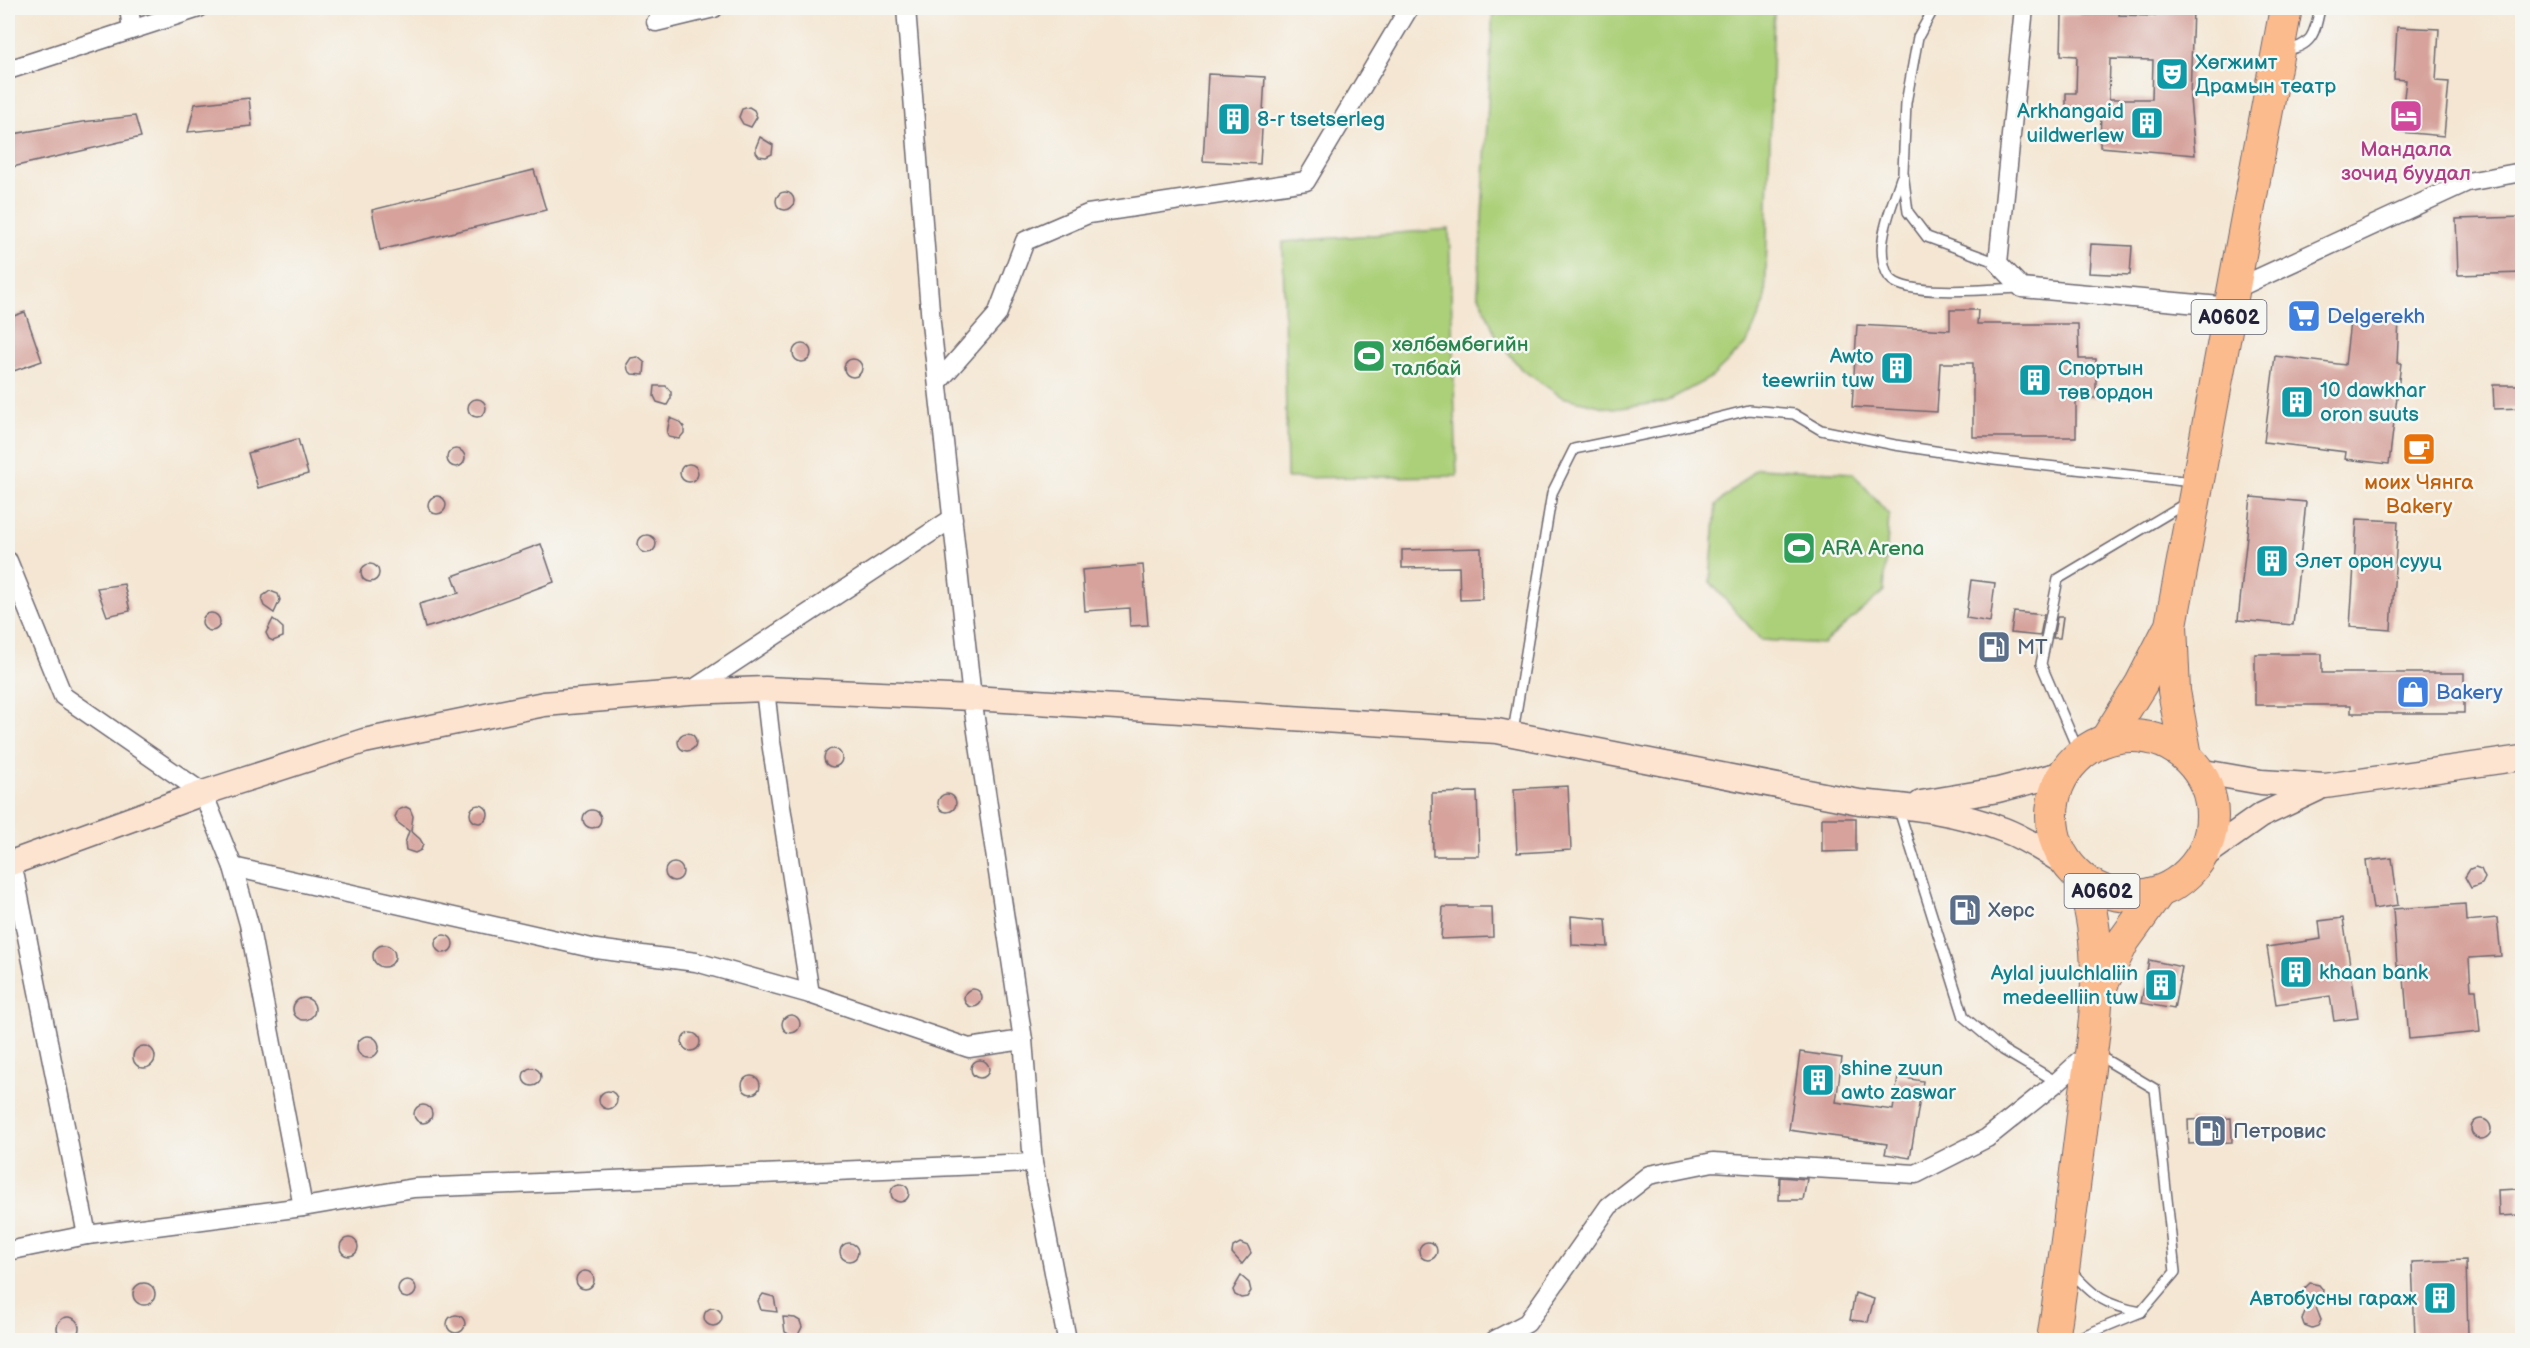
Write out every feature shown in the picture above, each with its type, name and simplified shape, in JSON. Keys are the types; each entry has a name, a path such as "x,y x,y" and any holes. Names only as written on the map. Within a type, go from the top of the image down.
{"highway":[{"name":"A0602","path":"2075,873 2105,892 2132,897 2158,893 2183,879 2202,857 2210,836 2213,813 2208,791 2192,763 2174,692 2171,625 2286,8"},
{"name":"A0602","path":"2053,1341 2065,1263 2098,992 2096,934 2075,873 2057,845 2052,820 2054,796 2141,684 2171,625"},
{"path":"2083,756 2134,736 2162,741 2192,763"},
{"name":"A0602","path":"2098,992 2124,940 2158,893"}],"street":[{"path":"129,8 132,29"},
{"path":"8,70 199,8"},
{"path":"656,22 714,8"},
{"path":"906,8 938,382 972,698 1023,1040 1033,1163 1067,1341"},
{"path":"938,382 997,315 1025,241 1088,214 1306,181 1409,8"},
{"path":"2024,8 1998,262 2022,288 2233,298 2467,182 2523,172"},
{"path":"689,692 953,518"},
{"path":"8,561 63,696 203,793 233,867 249,924 303,1207"},
{"path":"765,689 771,742 810,994"},
{"path":"87,1236 10,863 203,793 364,741 544,704 689,692 765,689 972,698 1497,731 1859,802 1898,806 1971,819 2006,830 2038,846 2075,873"},
{"path":"1898,806 1965,797 2083,756"},
{"path":"2192,763 2261,782 2325,786 2523,758"},
{"path":"2202,857 2260,816 2325,786"},
{"path":"233,867 596,949 696,962 810,994 969,1048 1023,1040"},
{"path":"1495,1341 1527,1323 1609,1206 1649,1175 1713,1162 1916,1174 1987,1138 2057,1082 2091,1051"},
{"path":"8,1251 87,1236 303,1207 414,1188 1033,1163"}],"lane":[{"path":"1934,8 1918,37 1906,103 1903,172 1908,212 1927,237 1998,262"},
{"path":"2278,50 2296,49 2309,41 2316,26 2320,8"},
{"path":"1903,172 1883,240 1884,263 1890,278 1901,286 1933,290 2022,288"},
{"path":"1512,734 1552,493 1574,449 1682,427 1749,410 1794,414 1821,430 1895,445 2195,490"},
{"path":"2083,756 2041,664 2058,579 2195,490"},
{"path":"1898,806 1964,1017 2003,1050 2057,1082"},
{"path":"2073,1341 2141,1312 2175,1272 2155,1089 2091,1051"},
{"path":"2065,1263 2091,1294 2119,1308 2141,1312"}],"green space":[{"path":"1493,8 1774,8 1765,302 1747,343 1712,377 1665,402 1613,409 1562,397 1521,369 1497,338 1478,293"},
{"name":"хөлбөмбөгийн талбай","path":"1449,229 1457,476 1287,478 1283,242"},
{"name":"ARA Arena","path":"1757,468 1853,473 1889,515 1884,591 1823,644 1761,640 1710,582 1716,505"}],"building":[{"name":"Хөгжимт Драмын театр","path":"2079,8 2120,8 2119,15 2155,16 2155,8 2193,8 2190,99 2195,155 2100,147 2101,113 2066,112 2066,93 2076,93 2077,56 2061,55 2062,15 2079,15","holes":["2110,59 2153,60 2152,99 2109,99"]},
{"path":"2397,27 2439,29 2436,81 2449,82 2444,136 2400,132 2406,80 2394,79"},
{"name":"8-r tsetserleg","path":"1208,74 1265,77 1260,164 1203,161"},
{"path":"249,98 252,126 188,132 195,104"},
{"path":"749,107 754,110 757,117 751,127 743,124 739,117 742,109"},
{"path":"135,116 141,137 8,168 8,135 82,122"},
{"path":"760,137 773,145 772,154 766,157 759,156 756,152"},
{"path":"534,170 546,210 380,250 372,210"},
{"path":"785,192 791,195 794,201 791,207 785,210 779,207 776,201 779,195"},
{"path":"2523,217 2523,273 2458,275 2456,219"},
{"path":"2091,244 2132,246 2130,275 2089,273"},
{"name":"Спортын төв ордон","path":"1950,310 1978,310 1977,324 2078,324 2079,359 2096,359 2096,398 2076,398 2076,437 1973,437 1973,363 1940,363 1937,412 1852,407 1857,325 1950,330"},
{"path":"25,312 42,361 8,373 8,318"},
{"path":"2351,313 2399,319 2397,363 2401,363 2389,464 2345,459 2346,452 2264,442 2275,356 2345,365"},
{"path":"802,344 808,347 811,353 808,359 802,362 796,359 793,353 796,347"},
{"path":"638,357 645,363 644,375 632,374 628,370 627,364 631,358"},
{"path":"853,359 859,362 862,368 859,374 853,377 847,374 844,368 847,362"},
{"path":"2493,385 2523,385 2523,408 2494,409"},
{"path":"655,386 666,386 671,392 667,405 657,402 654,396"},
{"path":"477,399 483,402 486,408 483,414 477,417 471,414 468,408 471,402"},
{"path":"670,418 680,422 684,427 684,433 679,439 669,437 667,433"},
{"path":"298,439 308,474 258,488 248,453"},
{"path":"456,449 462,452 465,458 462,464 456,467 450,464 447,458 450,452"},
{"path":"689,464 695,467 698,473 695,479 689,482 683,479 680,473 683,467"},
{"path":"437,496 443,499 446,505 443,511 437,514 431,511 428,505 431,499"},
{"name":"Элет орон сууц","path":"2251,497 2306,502 2293,625 2238,620"},
{"path":"2357,519 2398,521 2391,630 2350,627"},
{"path":"647,535 653,538 656,544 653,550 647,553 641,550 638,544 641,538"},
{"path":"541,544 554,582 425,628 419,604 459,593 453,576"},
{"path":"1481,548 1482,599 1460,600 1459,567 1402,568 1402,550"},
{"path":"370,564 376,567 379,573 376,579 370,582 364,579 361,573 364,567"},
{"path":"1143,565 1148,625 1130,626 1129,608 1085,611 1082,570"},
{"path":"1971,580 1995,583 1990,622 1966,618"},
{"path":"124,584 130,611 107,616 97,588"},
{"path":"270,591 278,594 280,600 274,613 264,606 262,601 263,596"},
{"path":"2014,612 2044,615 2040,636 2011,633"},
{"path":"211,613 217,616 220,622 217,628 211,631 205,628 202,622 205,616"},
{"path":"2057,617 2063,617 2060,638 2053,638"},
{"path":"273,619 283,628 283,637 273,641 266,633"},
{"path":"2255,654 2322,654 2322,673 2464,673 2464,713 2351,713 2351,705 2255,705"},
{"path":"687,733 693,736 696,742 693,748 687,751 681,748 678,742 681,736"},
{"path":"833,749 839,752 842,758 839,764 833,767 827,764 824,758 827,752"},
{"path":"1568,786 1571,850 1517,853 1514,789"},
{"path":"1477,792 1479,856 1433,856 1432,793"},
{"path":"947,794 953,797 956,803 953,809 947,812 941,809 938,803 941,797"},
{"path":"479,805 485,808 488,814 485,820 479,823 473,820 470,814 473,808"},
{"path":"406,807 410,809 413,816 411,831 423,844 421,850 415,853 406,850 405,843 409,831 397,822 395,817 398,810"},
{"path":"592,810 598,813 601,819 598,825 592,828 586,825 583,819 586,813"},
{"path":"1822,818 1856,818 1856,851 1822,852"},
{"path":"2392,858 2398,905 2373,909 2366,861"},
{"path":"674,863 680,866 683,872 680,878 674,881 668,878 665,872 668,866"},
{"path":"2475,867 2481,869 2485,878 2482,884 2471,888 2465,877 2470,869"},
{"path":"2465,904 2466,921 2497,918 2501,956 2469,958 2471,990 2476,990 2480,1032 2409,1039 2403,966 2397,966 2393,909"},
{"path":"1443,907 1492,907 1493,937 1441,939"},
{"path":"1571,916 1606,919 1608,947 1572,945"},
{"path":"2343,918 2358,1018 2334,1021 2330,996 2276,1004 2267,947 2321,939 2319,921"},
{"path":"444,935 450,938 453,944 450,950 444,953 438,950 435,944 438,938"},
{"path":"380,945 388,945 395,952 395,960 388,967 380,967 373,960 373,952"},
{"name":"Aylal juulchlaliin medeelliin tuw","path":"2149,960 2182,967 2174,1009 2141,1003"},
{"path":"973,989 979,992 982,998 979,1004 973,1007 967,1004 964,998 967,992"},
{"path":"300,998 308,998 315,1005 315,1013 308,1020 300,1020 293,1013 293,1005"},
{"path":"791,1015 797,1018 800,1024 797,1030 791,1033 785,1030 782,1024 785,1018"},
{"path":"691,1033 697,1036 700,1042 697,1048 691,1051 685,1048 682,1042 685,1036"},
{"path":"364,1036 372,1036 379,1043 379,1051 372,1058 364,1058 357,1051 357,1043"},
{"path":"140,1046 148,1046 155,1053 155,1061 148,1068 140,1068 133,1061 133,1053"},
{"path":"1800,1052 1842,1058 1836,1102 1893,1110 1898,1077 1923,1081 1910,1158 1885,1154 1887,1144 1789,1130"},
{"path":"980,1060 986,1063 989,1069 986,1075 980,1078 974,1075 971,1069 974,1063"},
{"path":"532,1068 538,1071 541,1077 538,1083 532,1086 526,1083 523,1077 526,1071"},
{"path":"751,1076 757,1079 760,1085 757,1091 751,1094 745,1091 742,1085 745,1079"},
{"path":"608,1091 614,1094 617,1100 614,1106 608,1109 602,1106 599,1100 602,1094"},
{"path":"423,1105 429,1108 432,1114 429,1120 423,1123 417,1120 414,1114 417,1108"},
{"name":"Петровис","path":"2231,1118 2232,1142 2189,1144 2188,1120"},
{"path":"2481,1119 2488,1122 2491,1129 2488,1136 2481,1139 2474,1136 2471,1129 2474,1122"},
{"path":"1780,1177 1807,1179 1803,1200 1779,1200"},
{"path":"900,1184 906,1187 909,1193 906,1199 900,1202 894,1199 891,1193 894,1187"},
{"path":"2518,1189 2519,1215 2499,1216 2498,1190"},
{"path":"349,1238 355,1241 358,1247 355,1253 349,1256 343,1253 340,1247 343,1241"},
{"path":"1428,1242 1434,1245 1437,1251 1434,1257 1428,1260 1422,1257 1419,1251 1422,1245"},
{"path":"849,1243 855,1246 858,1252 855,1258 849,1261 843,1258 840,1252 843,1246"},
{"path":"1240,1243 1248,1246 1251,1253 1242,1264 1232,1253 1233,1247"},
{"name":"Автобусны гараж","path":"2466,1260 2468,1335 2415,1337 2412,1262"},
{"path":"585,1271 591,1274 594,1280 591,1286 585,1289 579,1286 576,1280 579,1274"},
{"path":"1241,1276 1249,1283 1251,1291 1247,1297 1241,1298 1235,1295 1233,1290"},
{"path":"407,1280 413,1283 416,1289 413,1295 407,1298 401,1295 398,1289 401,1283"},
{"path":"140,1283 148,1283 155,1290 155,1298 148,1305 140,1305 133,1298 133,1290"},
{"path":"2310,1283 2319,1285 2323,1290 2322,1297 2315,1305 2321,1320 2318,1326 2312,1328 2304,1325 2302,1319 2308,1304 2304,1289"},
{"path":"1855,1293 1874,1299 1868,1322 1850,1320"},
{"path":"763,1294 774,1297 777,1312 761,1310 758,1301"},
{"path":"713,1308 719,1311 722,1317 719,1323 713,1326 707,1323 704,1317 707,1311"},
{"path":"456,1315 462,1318 465,1324 462,1330 456,1333 450,1330 447,1324 450,1318"},
{"path":"64,1317 72,1317 79,1324 79,1332 72,1339 64,1339 57,1332 57,1324"},
{"path":"783,1317 800,1321 802,1327 798,1335 792,1336 785,1332"}],"place":[{"name":"Хөгжимт Драмын театр","path":"2172,74"},
{"name":"Мандала зочид буудал","path":"2406,116"},
{"name":"8-r tsetserleg","path":"1234,119"},
{"name":"Arkhangaid uildwerlew","path":"2147,123"},
{"name":"Delgerekh","path":"2304,316"},
{"name":"хөлбөмбөгийн талбай","path":"1369,356"},
{"name":"Awto teewriin tuw","path":"1897,368"},
{"name":"Спортын төв ордон","path":"2035,380"},
{"name":"10 dawkhar oron suuts","path":"2297,402"},
{"name":"моих Чянга Bakery","path":"2419,449"},
{"name":"ARA Arena","path":"1799,548"},
{"name":"Элет орон сууц","path":"2272,561"},
{"name":"MT","path":"1994,647"},
{"name":"Bakery","path":"2413,692"},
{"name":"Хөрс","path":"1965,910"},
{"name":"khaan bank","path":"2296,972"},
{"name":"Aylal juulchlaliin medeelliin tuw","path":"2161,985"},
{"name":"shine zuun awto zaswar","path":"1818,1080"},
{"name":"Петровис","path":"2210,1131"},
{"name":"Автобусны гараж","path":"2440,1298"}]}
